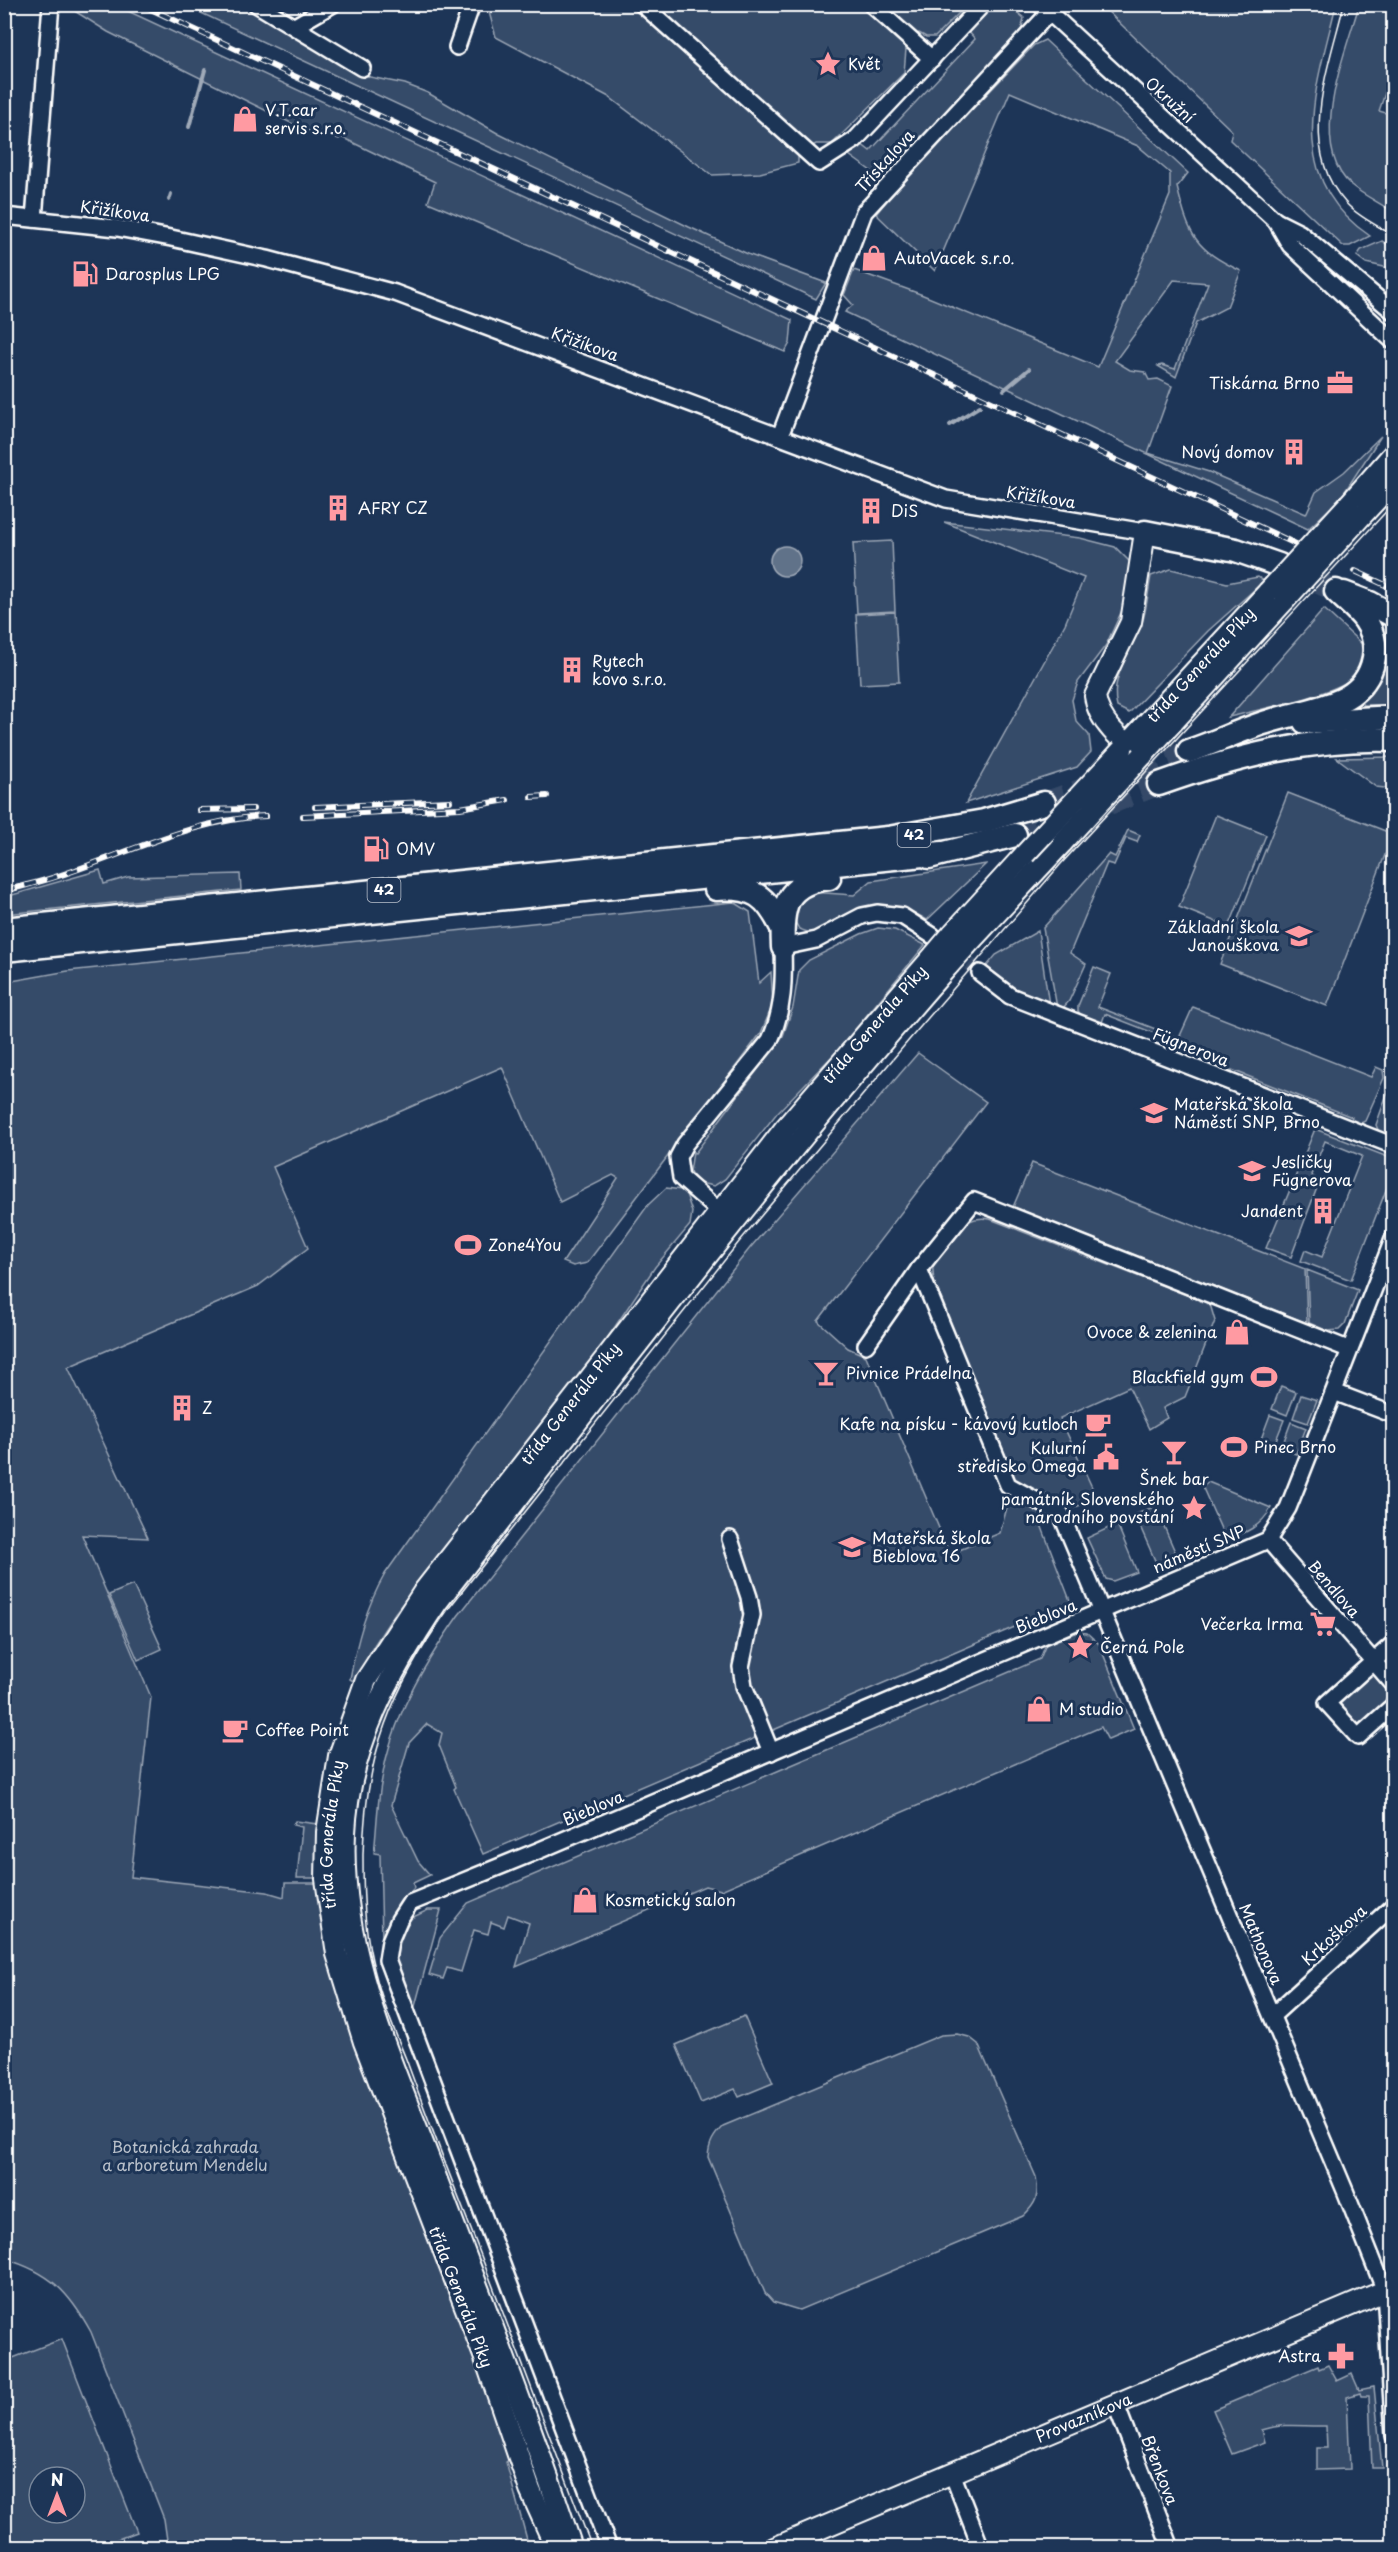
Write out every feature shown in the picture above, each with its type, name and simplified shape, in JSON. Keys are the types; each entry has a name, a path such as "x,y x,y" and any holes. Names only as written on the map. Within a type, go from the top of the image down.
{"highway":[{"path":"1146,532 1230,549 1279,565"},
{"path":"1394,616 1355,596 1336,591 1360,614 1369,629 1374,655 1364,683 1340,701 1263,723 1196,749 1268,728 1305,722 1394,717"},
{"path":"1159,784 1239,758 1289,747 1346,740 1394,740"},
{"name":"42","path":"4,929 904,836 984,821 1044,803"},
{"name":"42","path":"4,951 1020,845"},
{"name":"42","path":"782,938 785,904 801,884 818,879 879,872 942,853"},
{"name":"42","path":"610,889 671,893 720,889 747,890 765,900 782,938"}],"main road":[{"name":"třída Generála Píky","path":"956,954 1020,845 1130,750 1277,596 1358,508 1394,453"},
{"name":"třída Generála Píky","path":"1358,508 1394,482"},
{"path":"1130,750 1099,712 1095,696 1131,622 1146,532"},
{"name":"třída Generála Píky","path":"556,2547 530,2490 486,2361 364,2042 337,1954 326,1879 331,1793 339,1756 366,1680 424,1591 727,1218 956,954 1063,842 1130,750 1160,736 1277,596"},
{"name":"třída Generála Píky","path":"572,2547 542,2457 367,1993 348,1912 345,1858 349,1795 356,1759 369,1723 406,1647 438,1601 727,1218"},
{"name":"Provazníkova","path":"774,2547 795,2543 951,2473 1389,2289"},
{"path":"530,2490 541,2547"}],"street":[{"path":"34,219 51,4"},
{"path":"256,4 362,68"},
{"path":"295,26 333,4"},
{"path":"457,47 472,4"},
{"path":"642,4 819,163 855,140 983,4"},
{"path":"871,4 932,59"},
{"name":"Okružní","path":"1044,9 1276,221 1300,233 1394,312"},
{"name":"Třískalova","path":"780,436 864,212 1044,9"},
{"name":"Křižíkova","path":"4,216 117,228 171,238 267,259 395,293 946,499 1146,532"},
{"name":"Okružní","path":"1276,221 1290,245 1394,342"},
{"name":"Fügnerova","path":"782,938 816,940 862,916 877,913 902,916 1010,996 1394,1146"},
{"path":"727,1218 681,1178 678,1157 685,1144 770,1040 778,1022 782,1004 782,938"},
{"path":"866,1345 919,1269 974,1201 1348,1349"},
{"name":"náměstí SNP","path":"1103,1611 1268,1540 1288,1508 1334,1392 1348,1349 1394,1237"},
{"path":"919,1269 1008,1485 1061,1514 1103,1611"},
{"path":"1334,1392 1394,1415"},
{"path":"730,1539 749,1597 752,1615 749,1639 741,1667 744,1686 771,1752"},
{"name":"Bendlova","path":"1268,1540 1394,1685"},
{"name":"Bieblova","path":"609,2547 387,1960 390,1941 399,1920 410,1903 1103,1611"},
{"name":"Mathonova","path":"1103,1611 1389,2289 1394,2436"},
{"path":"1394,1643 1327,1703 1358,1737 1394,1706"},
{"name":"Krkoškova","path":"1272,2016 1394,1905"},
{"name":"Břenkova","path":"1116,2405 1171,2547"},
{"path":"951,2473 981,2547"}],"green space":[{"path":"65,5 115,5 792,320 790,343 785,352 428,202 435,182 341,137 339,139 303,129 108,32"},
{"path":"184,5 244,5 298,32 370,77 405,84 428,93 499,134 689,227 750,255 826,283 816,299"},
{"path":"487,5 967,5 935,37 926,37 919,33 906,49 904,73 832,144 816,144 798,154 798,163 760,173 712,175 609,97 496,37"},
{"path":"993,5 1008,5 1024,18 1021,31 882,179 849,155 861,144 870,151 975,39 968,31"},
{"path":"1101,5 1336,5 1320,68 1315,99 1312,130 1315,159 1325,187 1342,213 1370,236 1350,246 1343,246 1230,140 1232,131"},
{"path":"1359,5 1393,5 1393,70 1379,111 1393,115 1393,212 1351,185 1338,168 1331,147 1330,123 1333,98"},
{"path":"1045,40 1188,173 1177,187 1190,229 1203,247 1241,271 1227,307 1196,323 1176,377 1158,366 1175,369 1208,283 1174,280 1115,361 1130,370 1145,372 1149,380 1158,379 1172,386 1148,453 1209,472 1306,514 1316,492 1344,472 1381,436 1340,499 1308,529 845,312 853,305 844,295 854,270 923,295 1098,367 1170,195 1170,173 1138,146 1010,92 935,271 876,214 896,189 1034,45"},
{"path":"1382,241 1393,248 1393,269 1366,263 1357,256 1361,250"},
{"path":"944,522 1080,538 1115,547 1130,562 1124,606 1106,645 1078,682 1072,700 1076,721 1089,735 1091,752 1077,767 966,803 1065,624 1084,578"},
{"path":"892,541 895,611 857,613 853,543"},
{"path":"1171,569 1227,583 1258,577 1264,581 1208,631 1129,713 1117,707 1116,685 1142,623 1151,576"},
{"path":"1324,609 1364,646 1357,673 1349,681 1318,694 1229,717"},
{"path":"895,612 899,682 860,684 856,614"},
{"path":"1393,642 1393,705 1363,705 1360,701 1381,676 1385,644"},
{"path":"1393,757 1393,789 1376,787 1337,758"},
{"path":"1288,793 1393,834 1327,1006 1220,964"},
{"path":"1216,815 1266,835 1229,927 1179,907"},
{"path":"1128,830 1140,835 1137,842 1126,838 1114,865 1107,863 1070,953 1086,964 1069,1001 1063,1008 1057,1008 1043,928 1109,854 1115,857"},
{"path":"986,864 927,920 895,906 881,905 856,911 813,934 799,929 792,916 796,900 810,892 854,895 871,881"},
{"path":"100,870 104,884 128,877 240,874 241,890 5,914 5,897"},
{"name":"Botanická zahrada a arboretum Mendelu","path":"734,902 750,912 759,983 771,972 773,1004 761,1033 587,1263 573,1266 563,1262 618,1178 613,1175 560,1202 502,1067 273,1167 308,1248 258,1286 68,1367 148,1538 82,1535 151,1697 131,1877 267,1892 284,1897 285,1883 319,1883 509,2460 506,2462 529,2547 168,2547 164,2519 91,2332 75,2306 57,2285 34,2270 5,2259 4,979 12,981 68,971"},
{"path":"878,928 895,930 925,945 838,1050 777,1113 725,1179 714,1186 699,1183 690,1172 693,1152 695,1153 783,1036 793,1007 799,970 809,960"},
{"path":"1038,931 1049,1005 1018,990 986,967 996,955"},
{"path":"1094,967 1111,974 1098,1007 1179,1038 1193,1007 1371,1077 1376,1067 1383,1070 1384,1078 1365,1121 1359,1124 1351,1122 1352,1117 1232,1070 1229,1075 1197,1063 1202,1049 1180,1041 1176,1051 1172,1040 1105,1014 1101,1025 1083,1018 1078,1011 1078,1006"},
{"path":"918,1053 986,1102 818,1321 848,1348 866,1356 950,1554 1000,1533 1015,1478 936,1291 933,1267 940,1248 954,1231 971,1220 990,1219 1210,1304 1215,1321 1185,1397 1163,1408 1167,1418 1149,1429 1129,1387 1060,1418 1097,1498 1040,1522 1071,1603 483,1854 454,1789 456,1787 439,1745 442,1733 427,1724 409,1743 391,1805 418,1861 430,1875 413,1883 414,1888 398,1906 382,1938 380,1854 374,1853 380,1788 393,1735 421,1673 458,1616 750,1248"},
{"path":"1393,1077 1393,1139 1379,1132 1376,1125"},
{"path":"1315,1129 1393,1159 1393,1172 1351,1280 1301,1261 1305,1250 1322,1257 1362,1156 1325,1141 1311,1175 1315,1178 1314,1183 1318,1185 1291,1257 1266,1248"},
{"path":"1032,1163 1305,1269 1307,1323 1013,1207"},
{"path":"666,1188 682,1190 686,1194 692,1212 690,1225 655,1267 598,1352 395,1613 373,1647 355,1682 350,1679 363,1625 385,1574 648,1205"},
{"path":"1307,1270 1358,1290 1345,1324 1339,1330 1328,1331 1309,1323"},
{"path":"1281,1386 1296,1392 1287,1415 1272,1409"},
{"path":"1301,1395 1317,1400 1308,1423 1293,1418"},
{"path":"1270,1415 1284,1420 1274,1445 1261,1439"},
{"path":"1291,1422 1306,1428 1296,1454 1281,1449"},
{"path":"1208,1482 1271,1508 1257,1525 1226,1540 1202,1486"},
{"path":"1155,1506 1177,1556 1157,1565 1135,1515"},
{"path":"1117,1524 1137,1572 1113,1581 1106,1579 1087,1538"},
{"path":"133,1585 162,1649 138,1660 109,1595"},
{"path":"1077,1632 1087,1633 1099,1644 1134,1729 1108,1740 1101,1727 721,1890 705,1886 516,1967 529,1923 508,1915 504,1927 491,1922 488,1934 474,1930 461,1972 447,1968 443,1979 429,1975 440,1938 468,1903 1040,1659 1046,1644"},
{"path":"1369,1669 1393,1696 1393,1701 1362,1730 1336,1706 1337,1698"},
{"path":"295,1821 317,1824 317,1878 297,1878 302,1827 293,1825"},
{"path":"428,1910 441,1910 414,2010 399,1974 397,1955 399,1944 411,1918"},
{"path":"744,2016 773,2083 739,2097 735,2089 701,2103 676,2045"},
{"path":"957,2034 969,2037 978,2044 1036,2177 1037,2194 1031,2207 1023,2216 799,2310 773,2302 765,2293 708,2157 714,2137 723,2126 941,2035"},
{"path":"62,2339 137,2532 96,2547 13,2547 4,2525 5,2361"},
{"path":"1328,2365 1337,2381 1352,2374 1359,2390 1374,2387 1382,2468 1372,2468 1369,2396 1361,2396 1360,2393 1347,2397 1350,2469 1317,2470 1317,2448 1327,2448 1326,2426 1287,2425 1262,2430 1265,2442 1232,2454 1213,2410 1318,2366 1319,2369"}],"shaded area":[{"path":"785,546 796,550 800,561 796,572 785,576 774,572 770,561 774,550"}],"waterway":[{"path":"189,127 205,70"},
{"path":"169,200 171,194"},
{"path":"1004,390 1029,369"},
{"path":"950,425 980,406"}],"tunnel":[{"path":"1289,569 1336,591"},
{"path":"1044,803 1189,751"},
{"path":"1015,835 1076,817 1159,784"},
{"path":"969,964 980,973"}],"tram line":[{"path":"1344,4 1320,106 1319,132 1322,157 1330,180 1345,202 1362,216 1394,236"},
{"path":"592,2548 391,2023 375,1973 366,1921 363,1855 369,1785 385,1724 411,1667 449,1608 739,1242 1060,865 1394,503"}],"railway":[{"path":"140,4 1298,545"},
{"path":"1355,571 1394,589"},
{"path":"531,797 547,796"},
{"path":"303,816 460,808 507,800"},
{"path":"315,807 450,801"},
{"path":"199,810 253,809"},
{"path":"4,891 52,878 186,831 239,819 266,816"}],"place":[{"name":"Květ","path":"828,64"},
{"name":"V.T.car servis s.r.o.","path":"245,119"},
{"name":"AutoVacek s.r.o.","path":"874,258"},
{"name":"Darosplus LPG","path":"85,274"},
{"name":"Tiskárna Brno","path":"1340,383"},
{"name":"Nový domov","path":"1294,452"},
{"name":"AFRY CZ","path":"338,508"},
{"name":"DiS","path":"871,511"},
{"name":"Rytech kovo s.r.o.","path":"572,670"},
{"name":"OMV","path":"376,849"},
{"name":"Základní škola Janouškova","path":"1299,936"},
{"name":"Mateřská škola Náměstí SNP, Brno","path":"1154,1113"},
{"name":"Jesličky Fügnerova","path":"1252,1171"},
{"name":"Jandent","path":"1323,1211"},
{"name":"Zone4You","path":"468,1245"},
{"name":"Ovoce & zelenina","path":"1237,1332"},
{"name":"Pivnice Prádelna","path":"826,1373"},
{"name":"Blackfield gym","path":"1264,1377"},
{"name":"Z","path":"182,1408"},
{"name":"Kafe na písku - kávový kutloch","path":"1098,1424"},
{"name":"Pinec Brno","path":"1234,1447"},
{"name":"Šnek bar","path":"1174,1452"},
{"name":"Kulurní středisko Omega","path":"1106,1457"},
{"name":"památník Slovenského národního povstání","path":"1194,1508"},
{"name":"Mateřská škola Bieblova 16","path":"852,1547"},
{"name":"Večerka Irma","path":"1323,1624"},
{"name":"Černá Pole","path":"1080,1647"},
{"name":"M studio","path":"1039,1709"},
{"name":"Coffee Point","path":"235,1730"},
{"name":"Kosmetický salon","path":"585,1900"},
{"name":"Astra","path":"1341,2356"}]}
